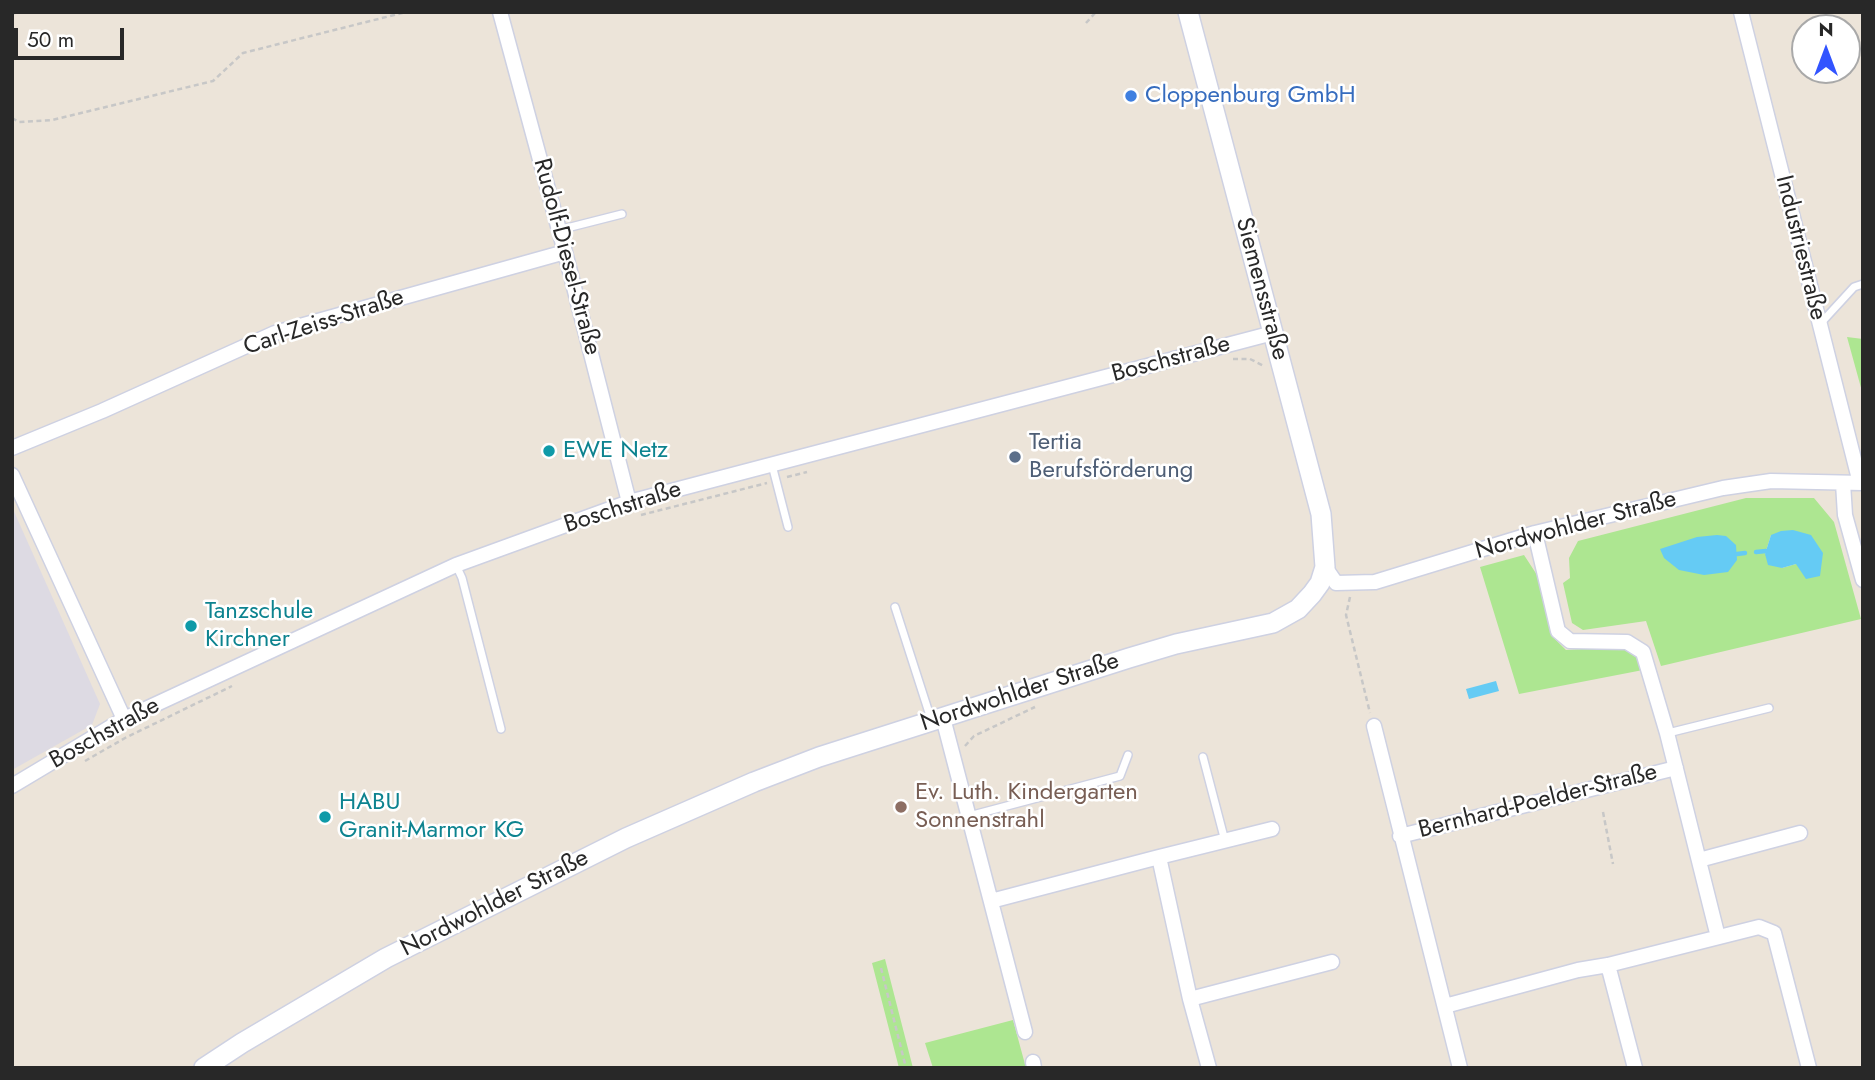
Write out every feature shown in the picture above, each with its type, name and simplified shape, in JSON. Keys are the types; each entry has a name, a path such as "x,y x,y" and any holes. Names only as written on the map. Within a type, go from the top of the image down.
{"main road":[{"name":"Siemensstraße","path":"1188,12 1321,514 1325,567"},
{"name":"Nordwohlder Straße","path":"204,1068 386,958 626,838 754,782 819,757 1176,644 1273,623 1297,609 1312,594 1320,583 1325,567"}],"street":[{"name":"Rudolf-Diesel-Straße","path":"500,12 629,502"},
{"name":"Industriestraße","path":"1741,12 1861,483"},
{"name":"Carl-Zeiss-Straße","path":"12,448 102,411 275,333 565,252"},
{"name":"Boschstraße","path":"12,786 124,719 456,565 629,502 1273,333"},
{"path":"12,475 124,719"},
{"name":"Nordwohlder Straße","path":"1352,584 1375,582 1535,533 1723,488 1771,481 1861,483"},
{"path":"1843,483 1845,515 1863,580"},
{"path":"1535,533 1558,631 1570,641 1628,642 1643,652 1667,733 1718,937"},
{"path":"1325,567 1336,583 1352,584"},
{"path":"937,719 969,816 1026,1032"},
{"name":"Bernhard-Poelder-Straße","path":"1374,726 1460,1068"},
{"name":"Bernhard-Poelder-Straße","path":"1400,836 1676,768"},
{"path":"991,901 1272,829"},
{"path":"1699,860 1800,833"},
{"path":"1159,857 1190,999 1209,1068"},
{"path":"1445,1006 1578,970 1759,928 1774,933 1809,1068"},
{"path":"1190,999 1332,962"},
{"path":"1608,965 1635,1068"}],"lane":[{"path":"559,230 622,214"},
{"path":"1820,324 1854,287 1863,284"},
{"path":"772,465 788,527"},
{"path":"456,565 462,578 501,729"},
{"path":"895,607 937,719"},
{"path":"1667,733 1769,708"},
{"path":"969,816 1120,776 1128,755"},
{"path":"1203,757 1225,841"}],"path":[{"path":"12,14 18,12"},
{"path":"12,118 19,122 52,120 213,81 243,53 406,12"},
{"path":"1086,23 1096,12"},
{"path":"1231,359 1250,359 1267,367"},
{"path":"631,518 814,470"},
{"path":"1352,584 1346,615 1374,726"},
{"path":"84,761 125,738 238,684"},
{"path":"1603,812 1613,864"},
{"path":"881,968 906,1068"}],"shaded area":[{"path":"12,507 100,704 92,725 12,770"}],"green space":[{"path":"1847,337 1863,339 1863,395"},
{"path":"1746,498 1814,498 1834,522 1861,619 1661,666 1646,621 1583,630 1572,623 1563,583 1570,578 1569,558 1578,541","holes":["1771,535 1796,564 1782,568 1765,554"]},
{"path":"1524,555 1539,578 1555,639 1566,650 1612,647 1634,651 1643,670 1519,694 1480,567"},
{"path":"885,959 913,1068 899,1068 872,963"},
{"path":"1013,1020 1026,1068 933,1068 925,1043"}],"water":[{"path":"1793,530 1811,535 1823,553 1820,576 1806,579 1796,564 1782,568 1768,565 1765,554 1771,535"},
{"path":"1726,536 1736,545 1737,560 1728,572 1704,575 1679,570 1664,558 1660,549 1697,537"},
{"path":"1496,681 1499,691 1469,699 1466,689"}],"waterway":[{"path":"1756,552 1766,551"},
{"path":"1737,554 1745,553"}],"place":[{"name":"Cloppenburg GmbH","path":"1131,96"},
{"name":"EWE Netz","path":"549,451"},
{"name":"Tertia Berufsförderung","path":"1015,457"},
{"name":"Tanzschule Kirchner","path":"191,626"},
{"name":"Ev. Luth. Kindergarten Sonnenstrahl","path":"901,807"},
{"name":"HABU Granit-Marmor KG","path":"325,817"}]}
